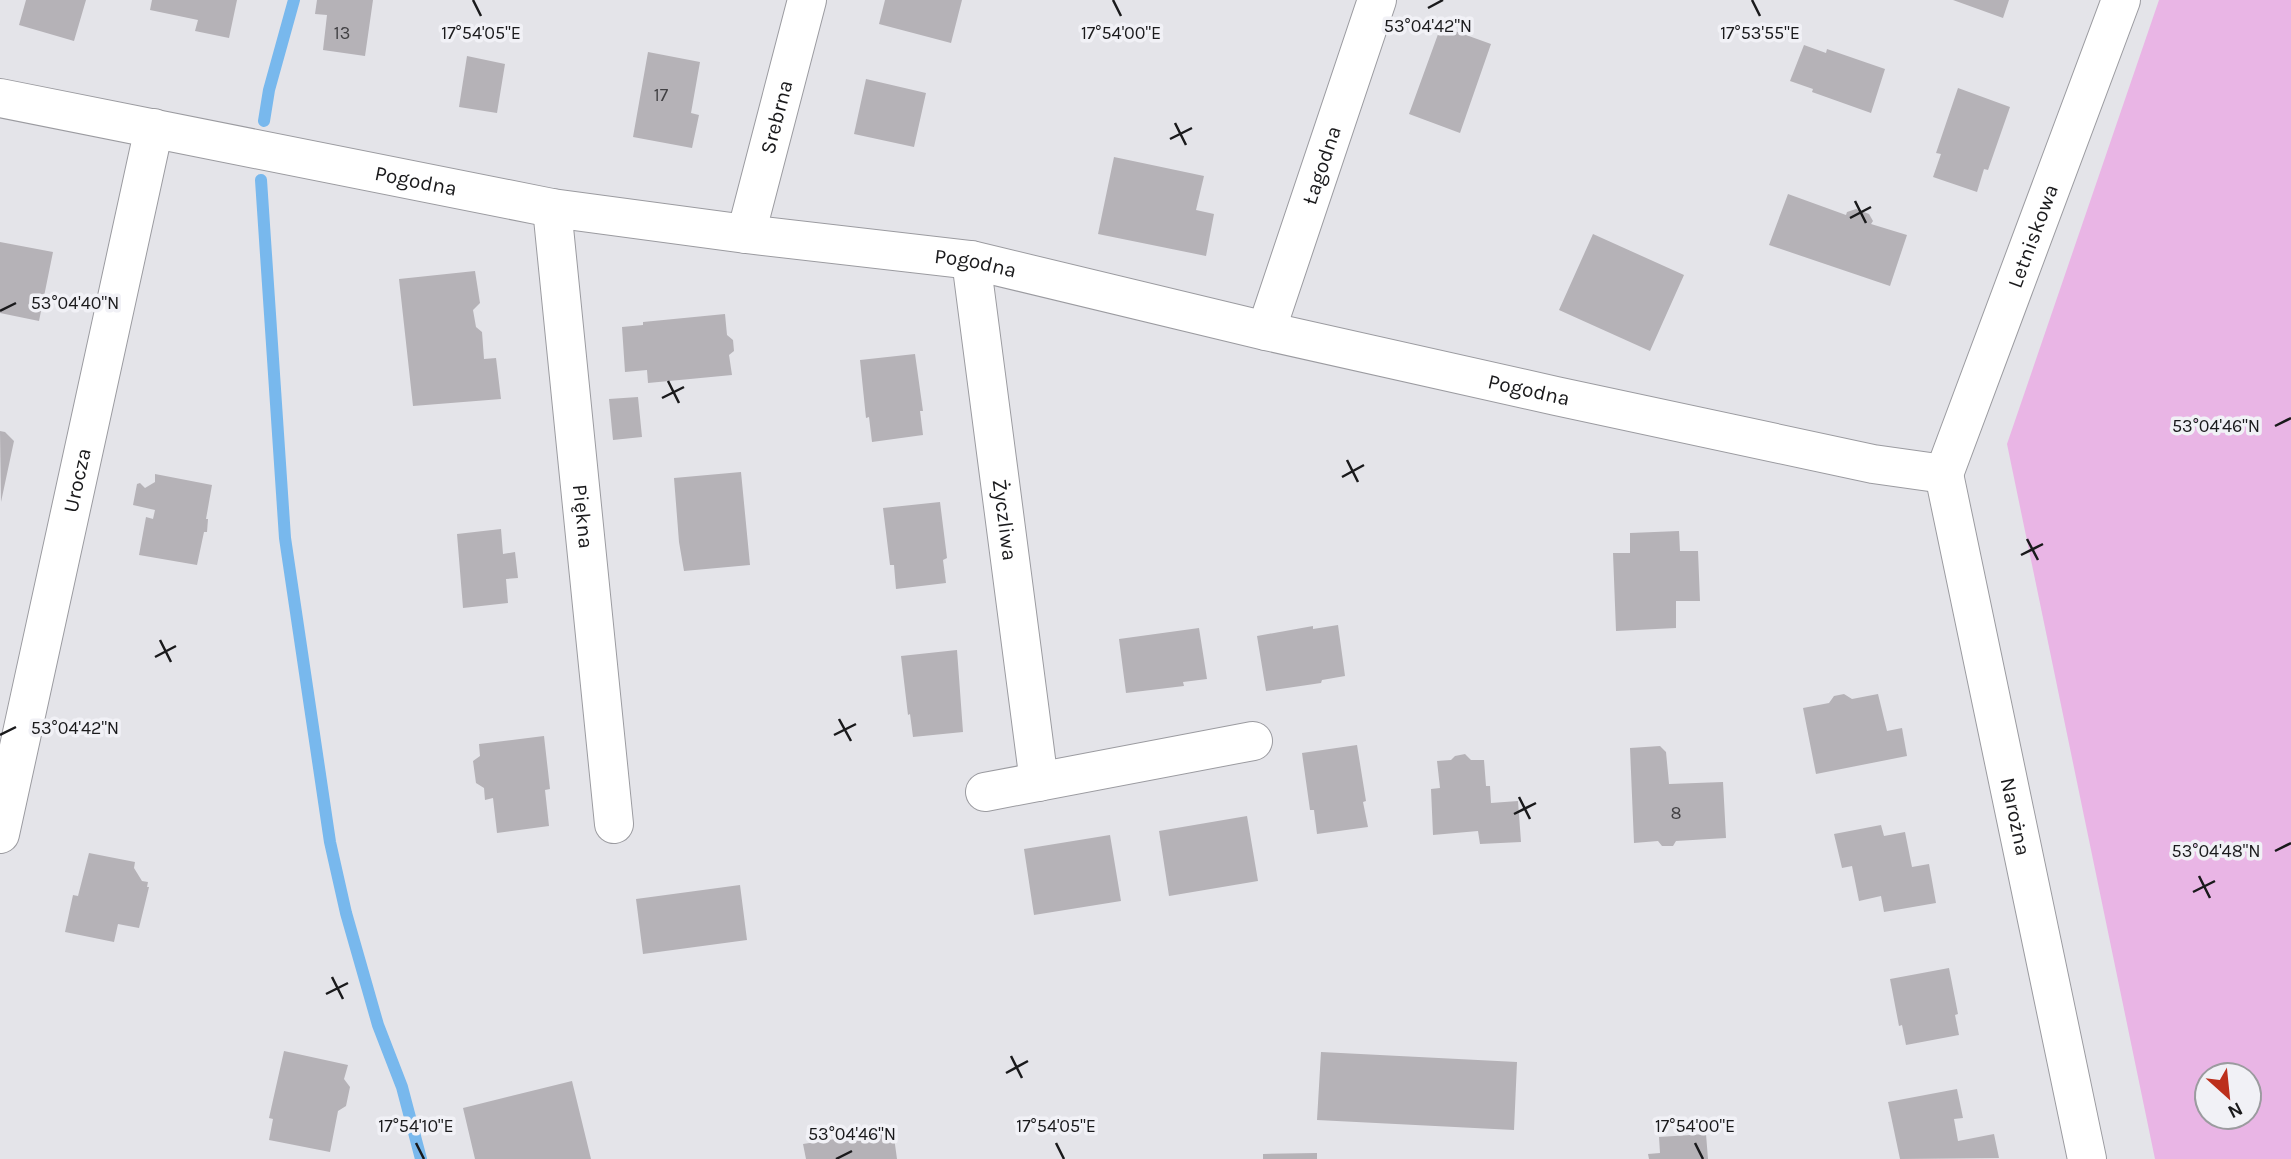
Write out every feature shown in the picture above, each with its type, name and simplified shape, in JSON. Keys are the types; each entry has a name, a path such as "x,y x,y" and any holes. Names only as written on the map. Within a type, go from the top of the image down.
{"street":[{"name":"Srebrna","path":"746,234 807,0"},
{"name":"Łagodna","path":"1266,331 1377,0"},
{"name":"Letniskowa","path":"1944,474 2121,0"},
{"name":"Pogodna","path":"0,98 552,208 971,260 1266,331 1556,396 1873,464 1944,474"},
{"name":"Urocza","path":"0,834 154,128"},
{"name":"Piękna","path":"552,208 614,824"},
{"name":"Życzliwa","path":"971,260 1039,782"},
{"name":"Narożna","path":"1944,474 2087,1159"},
{"path":"985,792 1253,741"}],"shaded area":[{"path":"2159,0 2291,0 2291,1159 2155,1159 2007,444"}],"building":[{"path":"26,0 86,0 74,41 19,25"},
{"path":"152,0 237,0 229,38 195,31 198,20 150,10"},
{"path":"317,0 373,0 365,56 323,50 327,15 315,14"},
{"path":"885,0 962,0 951,43 879,24"},
{"path":"1953,0 2009,0 2003,18"},
{"path":"1441,26 1491,44 1460,133 1409,114"},
{"path":"1804,45 1826,53 1827,49 1885,69 1871,113 1812,92 1813,89 1790,81"},
{"path":"648,52 700,62 691,113 699,115 692,148 633,137"},
{"path":"467,56 505,64 497,113 459,107"},
{"path":"866,79 926,93 914,147 854,134"},
{"path":"1958,88 2010,107 1988,170 1984,169 1977,192 1933,177 1941,154 1936,153"},
{"path":"1114,157 1204,176 1196,210 1214,214 1206,256 1098,234"},
{"path":"1788,194 1846,215 1856,209 1869,214 1873,221 1871,224 1907,235 1890,286 1769,245"},
{"path":"1593,234 1684,275 1650,351 1559,310"},
{"path":"0,242 53,252 39,321 0,313"},
{"path":"475,271 480,303 473,310 476,327 482,332 484,359 496,358 501,399 413,406 399,279"},
{"path":"725,314 727,335 733,340 734,351 729,355 732,375 648,383 647,370 625,372 622,327 643,325 643,322"},
{"path":"915,354 923,411 920,411 923,435 872,442 869,417 866,418 860,360"},
{"path":"638,397 642,437 613,440 609,399"},
{"path":"0,431 14,441 1,502"},
{"path":"741,472 750,565 684,571 674,478"},
{"path":"155,474 212,485 206,519 207,532 204,532 197,565 139,555 146,517 153,519 155,510 133,505 137,484 140,483 145,488 155,482"},
{"path":"940,502 947,558 943,560 946,583 896,589 894,565 890,565 883,508"},
{"path":"501,529 503,554 515,552 518,578 506,579 508,603 463,608 457,534"},
{"path":"1679,531 1680,551 1698,551 1700,601 1676,601 1676,628 1616,631 1613,553 1630,553 1630,533"},
{"path":"1338,625 1345,676 1322,680 1321,683 1266,691 1257,636 1313,626 1313,629"},
{"path":"1199,628 1207,679 1183,682 1184,686 1126,693 1119,639"},
{"path":"957,650 963,732 913,737 901,656"},
{"path":"1844,694 1852,699 1878,694 1887,731 1902,728 1907,756 1816,774 1803,708 1829,703 1834,696"},
{"path":"544,736 550,789 545,790 549,826 497,833 493,798 485,800 484,788 476,783 473,761 480,756 479,744"},
{"path":"1357,745 1368,827 1317,834 1314,810 1310,810 1302,753"},
{"path":"1660,746 1666,752 1669,784 1723,782 1726,838 1676,841 1673,846 1662,846 1658,841 1634,843 1630,748"},
{"path":"1465,754 1471,760 1484,760 1486,786 1490,786 1491,803 1518,801 1521,842 1480,844 1478,831 1433,835 1431,789 1440,788 1437,761 1451,760 1455,756"},
{"path":"1247,816 1258,881 1169,896 1159,831"},
{"path":"1881,825 1884,836 1905,832 1912,867 1929,864 1936,903 1884,912 1881,896 1859,901 1852,866 1842,868 1834,834"},
{"path":"1110,835 1121,901 1034,915 1024,849"},
{"path":"89,853 135,862 134,868 142,881 148,882 139,928 118,924 114,942 65,932 73,895 78,896"},
{"path":"740,885 747,940 643,954 636,899"},
{"path":"1949,968 1958,1014 1955,1015 1959,1035 1906,1045 1902,1025 1899,1026 1890,979"},
{"path":"284,1051 348,1065 344,1079 350,1087 346,1106 338,1111 330,1152 269,1140 273,1119 269,1118"},
{"path":"1321,1052 1517,1062 1514,1130 1317,1120"},
{"path":"572,1081 591,1159 475,1159 463,1108"},
{"path":"1957,1089 1963,1118 1954,1119 1958,1141 1994,1134 1999,1158 1900,1159 1888,1102"},
{"path":"893,1130 897,1159 806,1159 803,1144"},
{"path":"1706,1134 1708,1159 1649,1159 1648,1154 1660,1153 1659,1137"},
{"path":"1317,1153 1317,1159 1263,1159 1263,1154"}],"waterway":[{"path":"264,121 269,90 294,0"},
{"path":"261,180 285,538 330,842 346,913 378,1025 402,1087 421,1159"}]}
